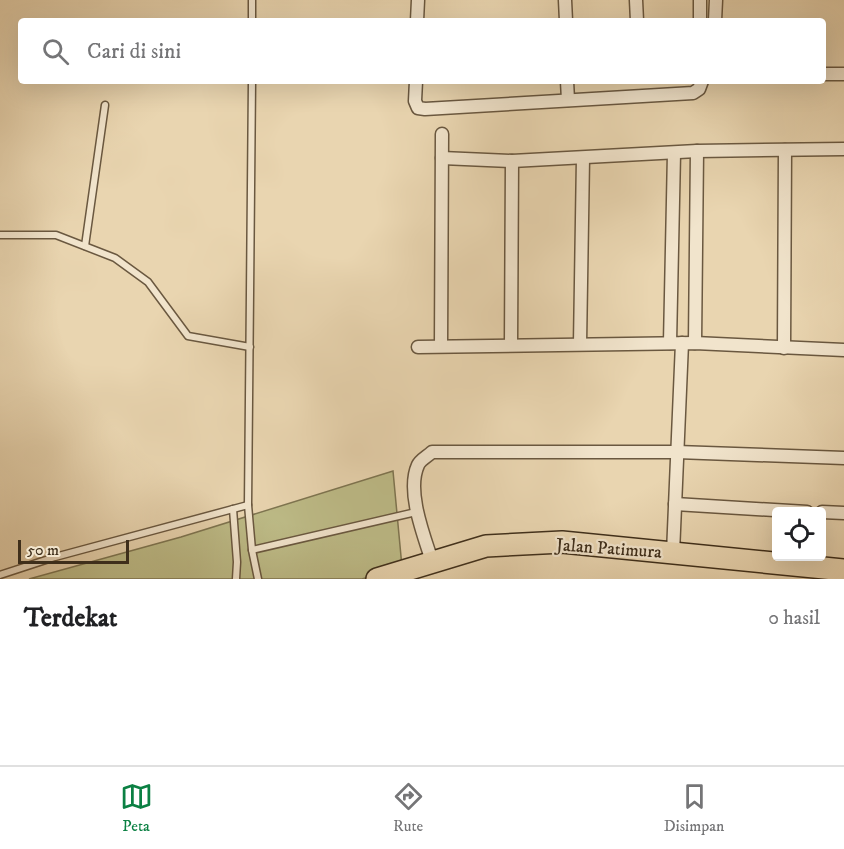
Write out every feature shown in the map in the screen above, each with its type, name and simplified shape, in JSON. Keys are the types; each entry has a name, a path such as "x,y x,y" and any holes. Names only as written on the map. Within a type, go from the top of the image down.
{"highway":[{"name":"Jalan Patimura","path":"377,579 486,546 562,542 844,570"}],"street":[{"path":"417,18 418,0"},
{"path":"565,0 566,18"},
{"path":"636,0 637,18"},
{"path":"700,0 700,18"},
{"path":"715,18 716,0"},
{"path":"826,74 844,74"},
{"path":"416,84 416,104 420,109 693,93 699,89 701,84"},
{"path":"567,84 568,100"},
{"path":"441,346 442,134"},
{"path":"442,158 512,161 697,151 844,149"},
{"path":"784,348 785,150"},
{"path":"673,553 682,343 697,151"},
{"path":"674,153 682,343"},
{"path":"580,344 583,158"},
{"path":"511,345 512,161"},
{"path":"418,346 682,343 844,350"},
{"path":"432,561 416,512 415,480 418,464 432,452 677,452 844,458"},
{"path":"675,504 772,510"},
{"path":"826,512 844,513"}],"lane":[{"path":"252,0 252,18"},
{"path":"252,84 248,505 252,550 258,579"},
{"path":"85,246 105,105"},
{"path":"0,234 56,235 115,258 148,282 188,336 250,347"},
{"path":"0,575 55,557 248,505"},
{"path":"233,509 236,579"},
{"path":"252,550 416,512"}],"shaded area":[{"path":"393,471 402,567 362,579 29,579 181,537"}]}
